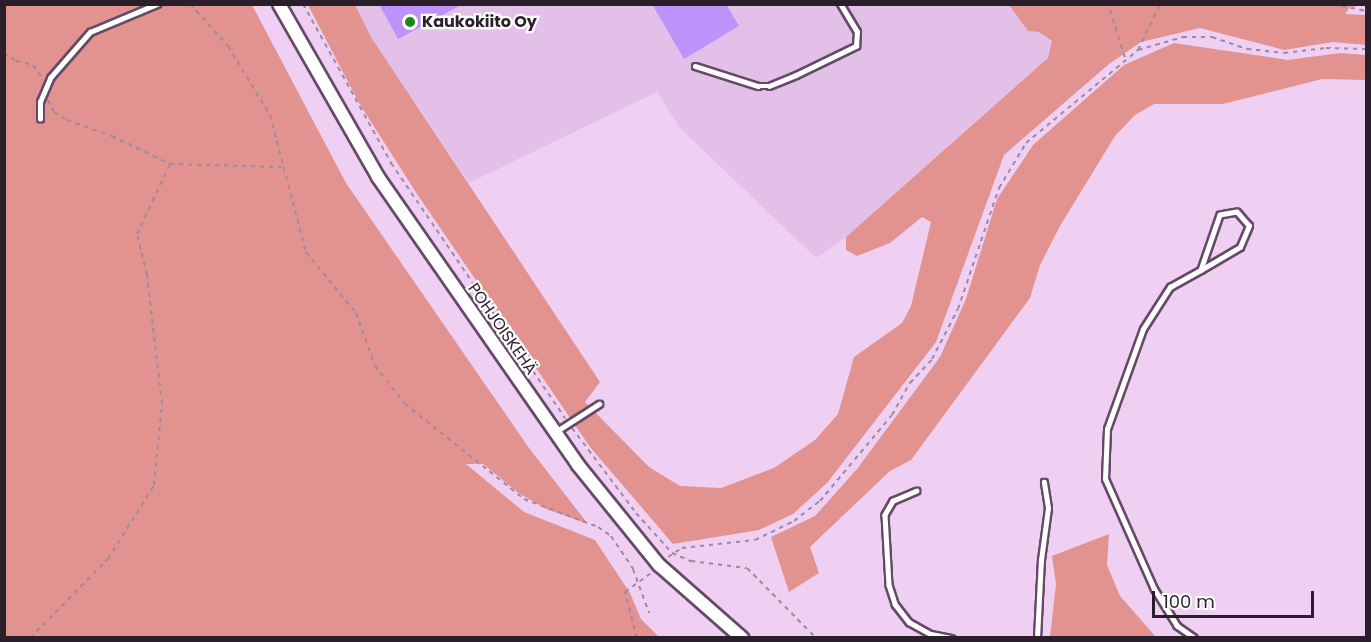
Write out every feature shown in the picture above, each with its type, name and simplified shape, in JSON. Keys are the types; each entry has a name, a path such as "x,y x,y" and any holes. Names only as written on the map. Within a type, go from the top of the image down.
{"main road":[{"name":"POHJOISKEHÄ","path":"279,4 378,177 555,433 629,532 678,584 742,638"}],"lane":[{"path":"40,119 47,85 70,51 90,32 157,4"},
{"path":"695,66 758,86 769,86 796,75 856,46 857,32 840,4"},
{"path":"1194,638 1177,626 1154,589 1105,478 1107,429 1143,329 1170,287 1201,270 1240,247 1249,226 1237,212 1220,215 1201,270"},
{"path":"555,433 599,404"},
{"path":"1037,638 1048,507 1044,482"},
{"path":"917,491 893,501 885,515 889,585 895,604 909,622 931,634 952,638"}],"path":[{"path":"190,4 228,46 270,115 306,252 356,313 375,366 405,404 524,499 598,527 611,536 638,580 649,613"},
{"path":"303,4 391,163 569,424 636,513 672,553 691,561 747,568 816,638"},
{"path":"1138,50 1160,4"},
{"path":"1333,4 1366,12"},
{"path":"1110,10 1126,59"},
{"path":"672,553 682,548 754,540 794,521 820,501 892,415 910,383 932,359 958,309 999,188 1026,143 1138,50 1184,37 1212,37 1247,49 1284,53 1326,48 1366,49"},
{"path":"4,53 16,61 33,64 47,85"},
{"path":"44,92 54,112 67,120 112,136 170,164 285,167"},
{"path":"30,638 108,560 154,485 162,404 147,275 137,234 170,164"},
{"path":"637,638 625,592 638,580"}],"shaded area":[{"path":"4,5 252,5 346,183 529,448 588,524 546,509 517,492 483,464 466,464 524,512 595,540 630,593 641,619 659,637 5,637"},
{"path":"308,5 355,5 371,37 600,382 585,402 649,467 680,486 721,488 774,468 815,440 838,414 854,357 902,323 911,306 931,222 922,217 890,243 857,256 846,250 846,237 1048,58 1052,41 1039,32 1028,31 1009,5 1366,5 1350,7 1345,14 1366,15 1366,45 1333,42 1284,50 1200,28 1141,42 1109,64 1004,155 936,342 827,483 793,514 759,530 673,544 590,447 417,194 359,103"},
{"path":"355,5 1009,5 1028,31 1039,32 1052,42 1048,58 846,237 816,258 680,128 657,92 469,183 371,37"},
{"path":"1174,43 1288,60 1340,53 1366,55 1366,80 1322,79 1223,104 1154,104 1135,115 1115,136 1060,226 1040,265 1030,298 911,460 890,471 810,547 819,573 789,592 771,537 815,516 857,469 940,357 966,299 997,199 1033,145 1124,65"},
{"path":"1109,534 1107,565 1120,596 1156,637 1050,637 1056,584 1052,556"}],"building":[{"name":"Kaukokiito Oy","path":"379,4 463,4 398,39"},
{"path":"652,4 726,4 739,26 684,59"}],"place":[{"name":"Kaukokiito Oy","path":"410,22"}]}
